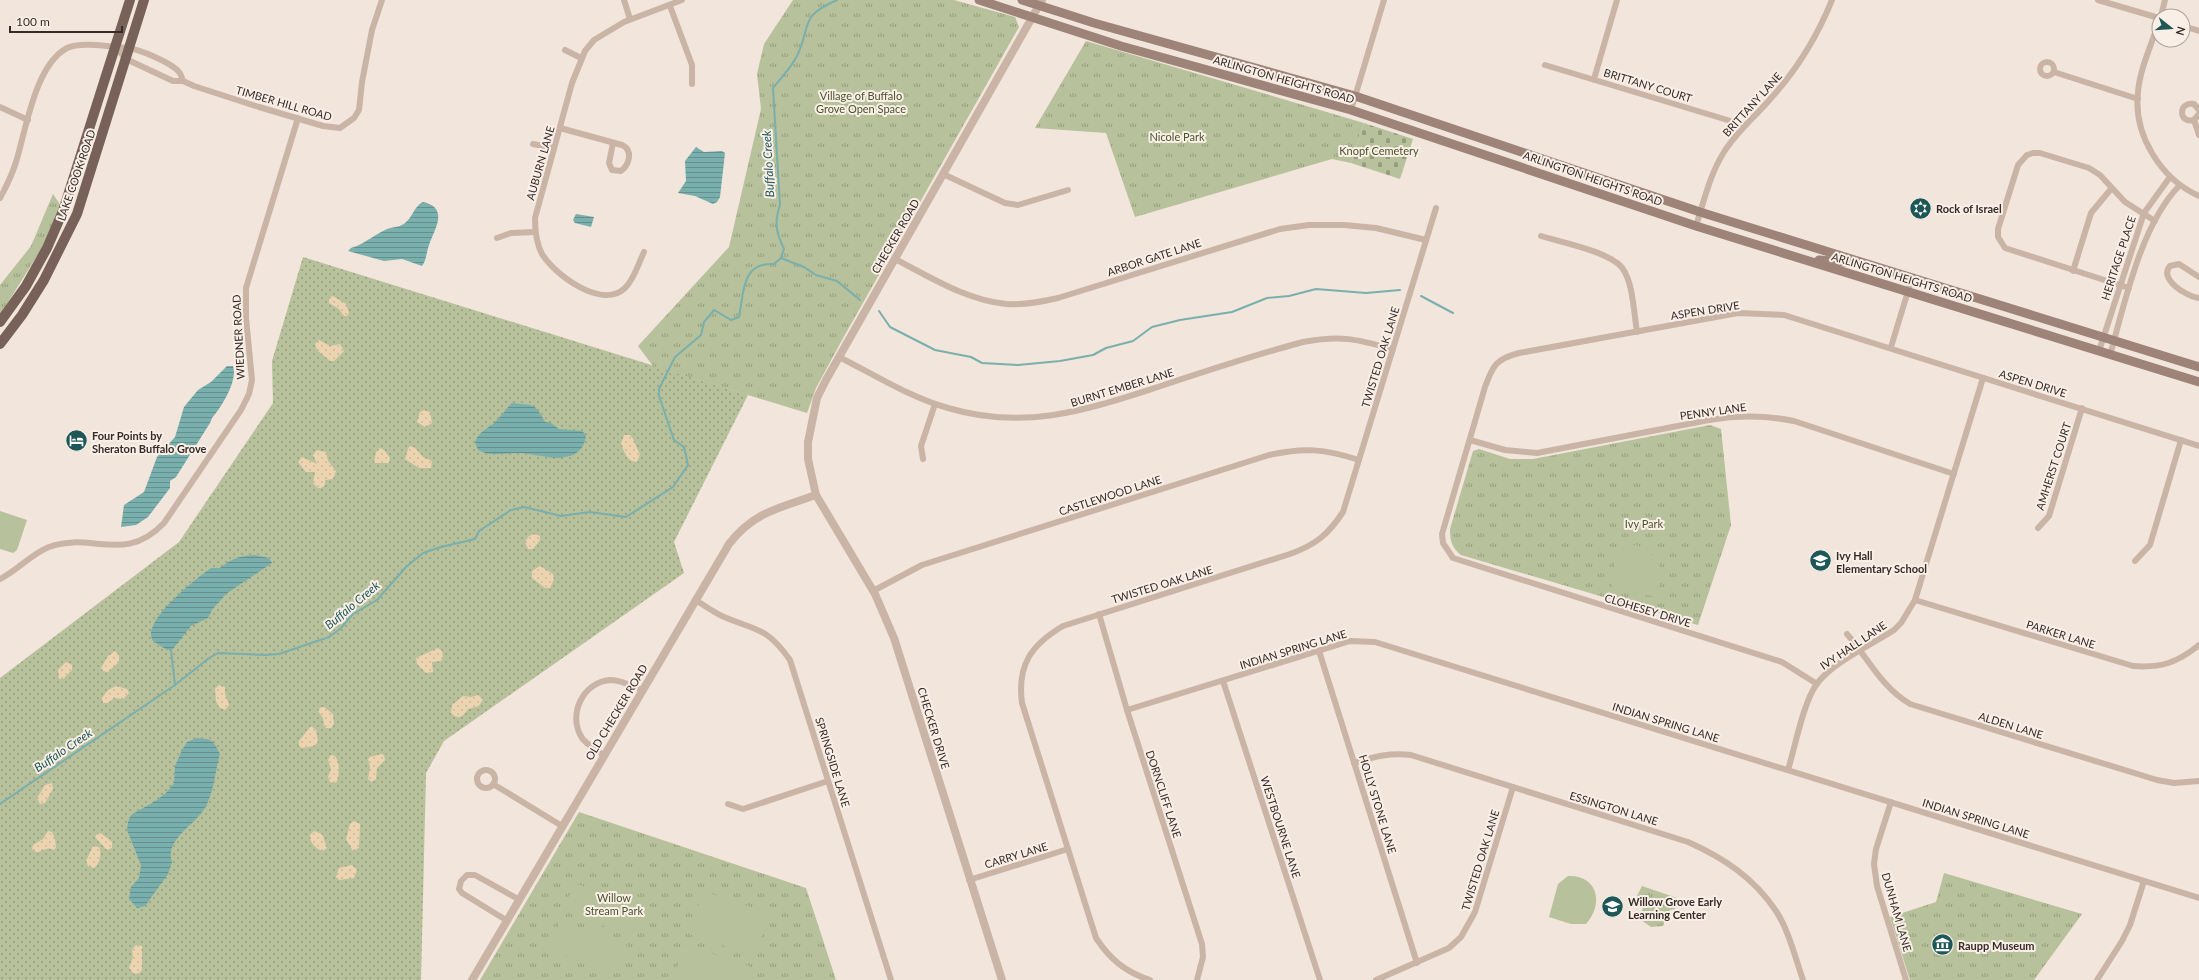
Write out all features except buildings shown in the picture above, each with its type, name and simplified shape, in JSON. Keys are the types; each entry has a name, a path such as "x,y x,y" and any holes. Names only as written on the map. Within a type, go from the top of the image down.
{"main road":[{"name":"LAKE COOK ROAD","path":"0,322 29,280 47,248 63,211 130,0"},
{"name":"LAKE COOK ROAD","path":"0,344 25,310 44,280 77,214 144,0"},
{"name":"ARLINGTON HEIGHTS ROAD","path":"979,0 1121,46 1351,110 1696,226 2199,382"},
{"name":"ARLINGTON HEIGHTS ROAD","path":"1022,0 1040,3 1094,23 1355,96 1700,212 2199,368"},
{"path":"1798,257 1844,262 1847,258"}],"street":[{"name":"TIMBER HILL ROAD","path":"116,48 126,59 173,81 183,81 194,86 298,118 334,128 340,128 354,118 359,110 362,82 372,30 382,0"},
{"path":"624,0 630,19"},
{"name":"AUBURN LANE","path":"644,252 626,287 618,293 601,294 584,290 564,279 542,252 535,232 535,218 581,58 594,40 604,32 630,19 670,6 682,0"},
{"path":"1351,110 1384,0"},
{"path":"1594,79 1617,0"},
{"name":"BRITTANY LANE","path":"1696,226 1715,170 1723,153 1744,126 1771,99 1806,53 1822,24 1832,0"},
{"path":"2098,0 2151,15"},
{"name":"CHECKER ROAD","path":"816,495 808,459 810,426 817,398 1040,3"},
{"path":"670,6 692,65 692,84"},
{"path":"0,198 16,163 28,120 44,73 54,58 68,48 85,45 116,48"},
{"path":"2151,46 2138,92 2142,126 2148,145 2155,159 2170,177 2180,186 2199,196"},
{"name":"TIMBER HILL ROAD","path":"116,48 129,48 157,58 179,72 183,81"},
{"path":"565,50 581,58"},
{"name":"BRITTANY COURT","path":"1545,65 1744,126"},
{"path":"2054,72 2138,100"},
{"path":"2199,110 2196,105 2191,103 2185,104 2182,109 2183,118 2188,121 2194,120 2199,114"},
{"path":"0,107 28,120"},
{"name":"WIEDNER ROAD","path":"0,579 14,572 48,548 70,542 122,546 152,536 164,523 241,410 249,394 252,380 246,318 246,288 298,118"},
{"path":"2194,120 2199,135"},
{"path":"560,128 613,143 626,147 629,152 627,164 624,169 619,172 612,170 609,163 613,143"},
{"path":"533,144 554,148"},
{"path":"2129,288 2014,253 2000,243 1998,229 2018,165 2027,155 2040,153 2089,168 2100,175 2111,189 2125,202 2155,221"},
{"path":"943,174 1005,203 1018,205 1068,190"},
{"name":"HERITAGE PLACE","path":"2099,351 2144,213 2170,177"},
{"name":"HERITAGE PLACE","path":"2110,355 2129,288 2155,221 2169,196 2180,186"},
{"path":"2073,271 2091,213 2111,189"},
{"name":"TWISTED OAK LANE","path":"1150,980 1124,969 1107,954 1096,938 1022,703 1020,686 1022,673 1028,657 1037,645 1063,626 1310,546 1324,536 1343,512 1436,208"},
{"name":"ARBOR GATE LANE","path":"895,259 960,292 990,301 1007,304 1038,302 1058,298 1256,236 1309,225 1376,228 1426,240"},
{"path":"497,238 511,233 535,232"},
{"path":"1541,236 1606,257 1623,268 1628,278 1637,332"},
{"path":"2199,277 2179,264 2170,266 2166,272 2170,281 2191,296 2199,298"},
{"path":"1891,347 1912,278"},
{"name":"ASPEN DRIVE","path":"1470,564 1453,558 1443,543 1442,534 1489,376 1498,361 1519,353 1738,313 1784,315 1891,347 1983,378 2199,446"},
{"name":"BURNT EMBER LANE","path":"839,357 903,391 935,404 982,416 1040,418 1088,409 1303,342 1326,338 1347,338 1393,349"},
{"name":"IVY HALL LANE","path":"1788,770 1807,706 1817,684 1836,667 1901,623 1915,600 1983,378"},
{"path":"923,458 921,446 935,404"},
{"name":"AMHERST COURT","path":"2038,528 2049,516 2082,408"},
{"name":"PENNY LANE","path":"1470,440 1505,450 1537,453 1709,420 1735,416 1759,416 1794,421 1954,474"},
{"path":"2136,561 2150,545 2181,440"},
{"name":"CASTLEWOOD LANE","path":"873,591 922,565 1270,455 1289,450 1317,449 1359,460"},
{"name":"CHECKER DRIVE","path":"816,495 873,591 894,638 969,880 1002,980"},
{"name":"OLD CHECKER ROAD","path":"472,980 729,544 740,531 762,514 816,495"},
{"name":"CLOHESEY DRIVE","path":"1470,564 1782,662 1817,684"},
{"name":"SPRINGSIDE LANE","path":"695,600 722,616 762,631 779,644 792,666 891,980"},
{"name":"PARKER LANE","path":"1915,600 2133,666 2152,667 2174,662 2187,655 2199,645"},
{"name":"DORNCLIFF LANE","path":"1099,614 1127,710 1202,944 1203,957 1197,980"},
{"name":"ALDEN LANE","path":"1847,634 1886,686 1898,697 1910,704 2157,780 2174,782 2199,781"},
{"name":"INDIAN SPRING LANE","path":"1127,710 1350,641 1375,642 2199,898"},
{"name":"HOLLY STONE LANE","path":"1318,651 1417,963"},
{"path":"604,755 582,739 577,728 578,704 582,696 602,682 612,680 642,690"},
{"name":"WESTBOURNE LANE","path":"1223,680 1320,980"},
{"name":"ESSINGTON LANE","path":"1354,763 1382,754 1396,752 1411,754 1688,842 1712,853 1741,871 1776,912 1788,936 1803,980"},
{"path":"728,804 743,809 828,781"},
{"path":"493,784 562,826"},
{"name":"TWISTED OAK LANE","path":"1376,980 1449,948 1461,937 1470,923 1513,787"},
{"name":"DUNHAM LANE","path":"1891,802 1876,849 1874,864 1877,886 1906,980"},
{"name":"CARRY LANE","path":"969,880 1068,849"},
{"path":"506,920 462,893 459,889 460,883 465,876 476,875 518,900"},
{"path":"2097,980 2122,941 2130,925 2144,881"}],"green space":[{"name":"Village of Buffalo Grove Open Space","path":"793,0 954,0 1015,17 1019,27 842,340 816,388 807,413 653,366 638,346 729,247 761,109 757,74 764,44"},
{"name":"Nicole Park","path":"1086,41 1364,123 1351,163 1332,159 1135,217 1106,133 1035,128"},
{"name":"Knopf Cemetery","path":"1364,123 1413,139 1400,179 1351,163"},
{"path":"53,194 61,206 40,251 0,315 0,285 31,246"},
{"path":"303,257 748,395 674,542 684,573 444,741 426,773 421,980 0,980 0,678 179,542 273,403 272,361"},
{"name":"Ivy Park","path":"1710,425 1721,429 1731,525 1698,625 1461,555 1455,550 1452,544 1450,529 1473,451 1479,449 1510,459 1533,459"},
{"path":"0,511 27,520 17,550 13,553 0,549"},
{"path":"1636,545 1651,554 1659,567 1661,574 1660,582 1652,596 1614,590 1611,584 1618,548"},
{"name":"Willow Stream Park","path":"579,812 806,888 836,980 480,980"},
{"path":"1944,873 2082,914 2034,980 1910,980 1890,917 1936,902"},
{"path":"1568,876 1586,880 1592,885 1595,892 1595,908 1592,916 1586,924 1571,924 1549,917 1558,884"},
{"path":"574,883 641,907 631,936 563,911"},
{"path":"1642,886 1677,898 1675,909 1670,910 1663,926 1651,927 1641,920 1643,903 1637,896"},
{"path":"703,891 769,913 755,957 689,934"},
{"path":"560,921 627,945 616,974 549,950"},
{"path":"685,944 751,967 747,980 673,980"}],"sand":[{"path":"333,296 346,304 349,313 347,316 344,316 339,309 329,303 329,298"},
{"path":"319,340 330,346 340,344 344,351 334,361 330,361 317,350 315,344"},
{"path":"424,410 430,412 432,423 425,427 417,422 420,412"},
{"path":"624,435 630,435 632,437 640,454 637,462 630,460 625,453 621,444"},
{"path":"410,446 415,448 423,457 432,461 431,468 419,468 405,459"},
{"path":"380,448 384,450 390,458 389,463 374,463 376,452"},
{"path":"317,450 326,452 328,461 336,471 333,479 325,480 325,485 321,488 318,488 313,483 315,472 306,472 298,462 302,457 317,464 313,455"},
{"path":"534,534 540,536 540,540 533,549 528,549 525,542 529,536"},
{"path":"540,566 553,574 554,579 550,588 545,588 532,578 532,571"},
{"path":"438,648 442,651 443,658 441,661 432,662 433,672 426,673 417,664 416,658"},
{"path":"115,651 119,655 119,662 108,672 103,671 101,668 108,656"},
{"path":"66,662 72,665 72,670 63,679 59,679 58,670"},
{"path":"219,685 225,687 225,694 229,705 225,710 219,707 216,701 215,689"},
{"path":"116,686 127,689 129,693 123,699 114,698 108,703 103,703 102,698 108,690"},
{"path":"478,695 483,699 479,706 468,709 461,717 456,717 451,713 452,705 463,696 471,697"},
{"path":"321,707 324,707 333,714 334,724 331,728 326,728 324,725 323,718 318,711"},
{"path":"311,726 316,730 318,742 314,746 302,748 299,746 299,741"},
{"path":"381,754 384,755 385,760 377,768 376,779 372,782 368,779 370,767 368,759"},
{"path":"331,755 335,756 339,766 336,783 330,782 328,777 331,769 328,760"},
{"path":"52,783 53,789 45,803 40,804 37,798 45,785"},
{"path":"354,821 360,824 359,848 353,851 346,839 350,824"},
{"path":"48,831 52,832 55,839 56,847 54,850 45,849 38,852 34,851 32,849 33,845 43,839"},
{"path":"314,831 322,834 327,848 323,851 316,847 311,840 310,835"},
{"path":"98,833 102,834 112,842 112,848 107,850 95,837"},
{"path":"93,846 99,847 100,852 99,861 94,868 88,866 86,861"},
{"path":"352,865 357,870 354,878 339,880 336,877 339,868"},
{"path":"136,945 142,946 142,970 139,973 134,974 129,968 133,957 132,950"}],"water":[{"path":"696,147 704,152 722,151 725,153 720,197 717,202 713,204 695,196 678,193 686,181 685,161"},
{"path":"423,202 436,209 438,220 422,266 402,259 384,261 348,251 382,231 399,226 408,221 418,206"},
{"path":"576,214 594,217 591,227 575,223 573,220"},
{"path":"227,366 233,366 234,372 228,394 176,477 170,481 170,488 148,517 136,525 121,527 124,505 144,492 157,457 175,437 184,407 198,390 211,382"},
{"path":"512,403 532,406 538,411 545,422 551,423 559,429 582,431 586,435 583,446 577,452 560,458 521,453 489,454 478,450 475,442 478,436 496,422"},
{"path":"254,555 269,558 272,563 226,594 212,610 208,618 191,626 173,649 167,650 153,641 151,632 155,621 168,605 195,580 211,568 220,568 236,558"},
{"path":"197,738 212,741 220,754 208,802 205,808 176,840 172,847 172,862 168,874 145,906 137,908 129,899 131,887 139,878 141,865 127,830 128,822 131,815 157,800 167,792 174,783 175,766 182,750 187,742"}],"waterway":[{"name":"Buffalo Creek","path":"0,804 175,685 209,658 218,653 265,655 279,654 329,637 340,629 353,614 377,600 406,567 423,553 475,539 479,531 511,510 524,507 561,516 590,512 626,517 673,487 688,465 684,447 674,440 659,396 659,389 675,357 701,335 704,322 714,310 731,320 739,317 746,281 750,274 755,268 763,265 774,264 781,258 784,249 777,227 777,217 780,205 773,88 795,60 811,17 825,6 837,0"},
{"path":"781,258 804,267 816,275 837,281 860,300"},
{"path":"879,311 890,327 935,350 971,357 982,363 1018,365 1060,361 1093,355 1106,348 1133,341 1152,327 1180,320 1232,312 1267,298 1289,296 1316,289 1366,293 1400,290"},
{"path":"1421,296 1453,313"},
{"path":"171,650 175,685"}],"place":[{"name":"Rock of Israel","path":"1921,208"},
{"name":"Four Points by Sheraton Buffalo Grove","path":"76,441"},
{"name":"Ivy Hall Elementary School","path":"1821,561"},
{"name":"Willow Grove Early Learning Center","path":"1613,907"},
{"name":"Raupp Museum","path":"1943,945"}]}
